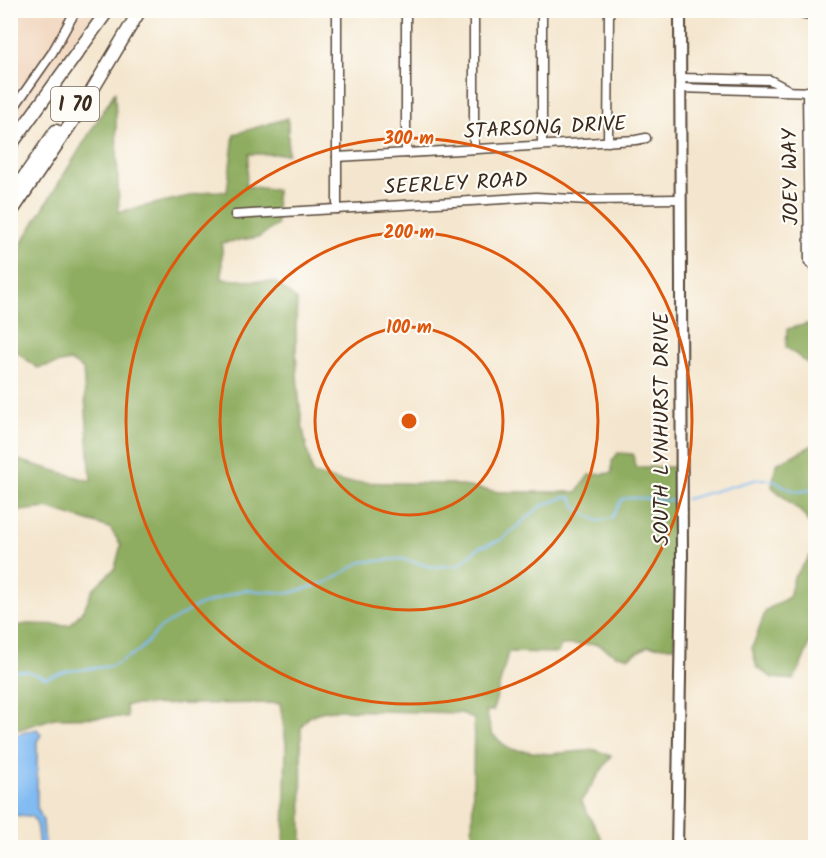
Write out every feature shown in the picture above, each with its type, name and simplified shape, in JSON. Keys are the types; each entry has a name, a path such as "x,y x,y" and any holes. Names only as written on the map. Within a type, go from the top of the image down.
{"highway":[{"name":"I 70","path":"10,146 108,10"},
{"name":"I 70","path":"10,197 139,10"},
{"path":"10,214 84,104 139,10"}],"main road":[{"name":"SOUTH LYNHURST DRIVE","path":"677,848 682,507 679,199 680,83 684,12"}],"street":[{"path":"10,113 15,101 57,45 76,10"},
{"path":"337,10 337,209"},
{"path":"406,10 406,153"},
{"path":"474,10 474,148"},
{"path":"542,10 542,144"},
{"path":"608,142 609,10"},
{"path":"759,10 816,15"},
{"path":"680,83 770,80 790,90 811,91"},
{"name":"JOEY WAY","path":"811,91 809,262 816,269"},
{"name":"STARSONG DRIVE","path":"337,157 646,138"},
{"name":"SEERLEY ROAD","path":"235,215 536,197 588,200 679,199"}],"shaded area":[{"path":"11,11 97,11 43,88 11,127"}],"green space":[{"path":"115,92 119,212 211,191 227,192 234,134 288,118 288,154 249,154 246,186 276,190 277,225 259,237 222,243 222,279 275,282 297,300 296,344 300,409 313,474 343,482 451,484 499,492 577,492 589,475 612,473 612,461 618,453 633,454 635,467 674,467 675,647 648,646 629,657 616,655 598,644 561,645 558,653 508,652 493,711 486,711 492,734 509,749 549,754 596,750 611,756 581,801 606,847 472,847 474,719 461,713 336,710 320,712 307,719 301,728 302,840 306,843 342,848 284,847 286,743 280,703 126,705 127,717 54,718 11,732 11,627 27,624 70,625 84,609 93,589 115,568 121,545 110,528 47,508 11,512 11,458 91,481 83,369 70,361 37,368 11,347 10,262"},
{"path":"816,322 815,369 786,347 787,329"},
{"path":"815,444 815,533 803,514 772,487 776,464"},
{"path":"815,550 816,601 808,648 793,680 773,678 757,668 752,648 766,610 789,597 794,577"}],"water":[{"path":"37,729 41,735 37,741 37,807 43,821 45,847 39,847 36,822 31,816 11,815 11,736"}],"waterway":[{"path":"686,499 758,479 767,479"},
{"path":"770,480 796,491 816,488"},
{"path":"10,671 27,671 46,678 68,671 112,666 140,650 159,629 195,607 243,590 290,593 328,582 361,562 402,559 432,567 459,565 478,548 501,540 541,506 565,497 572,498 576,508 598,521 612,518 622,499 677,500"}]}
